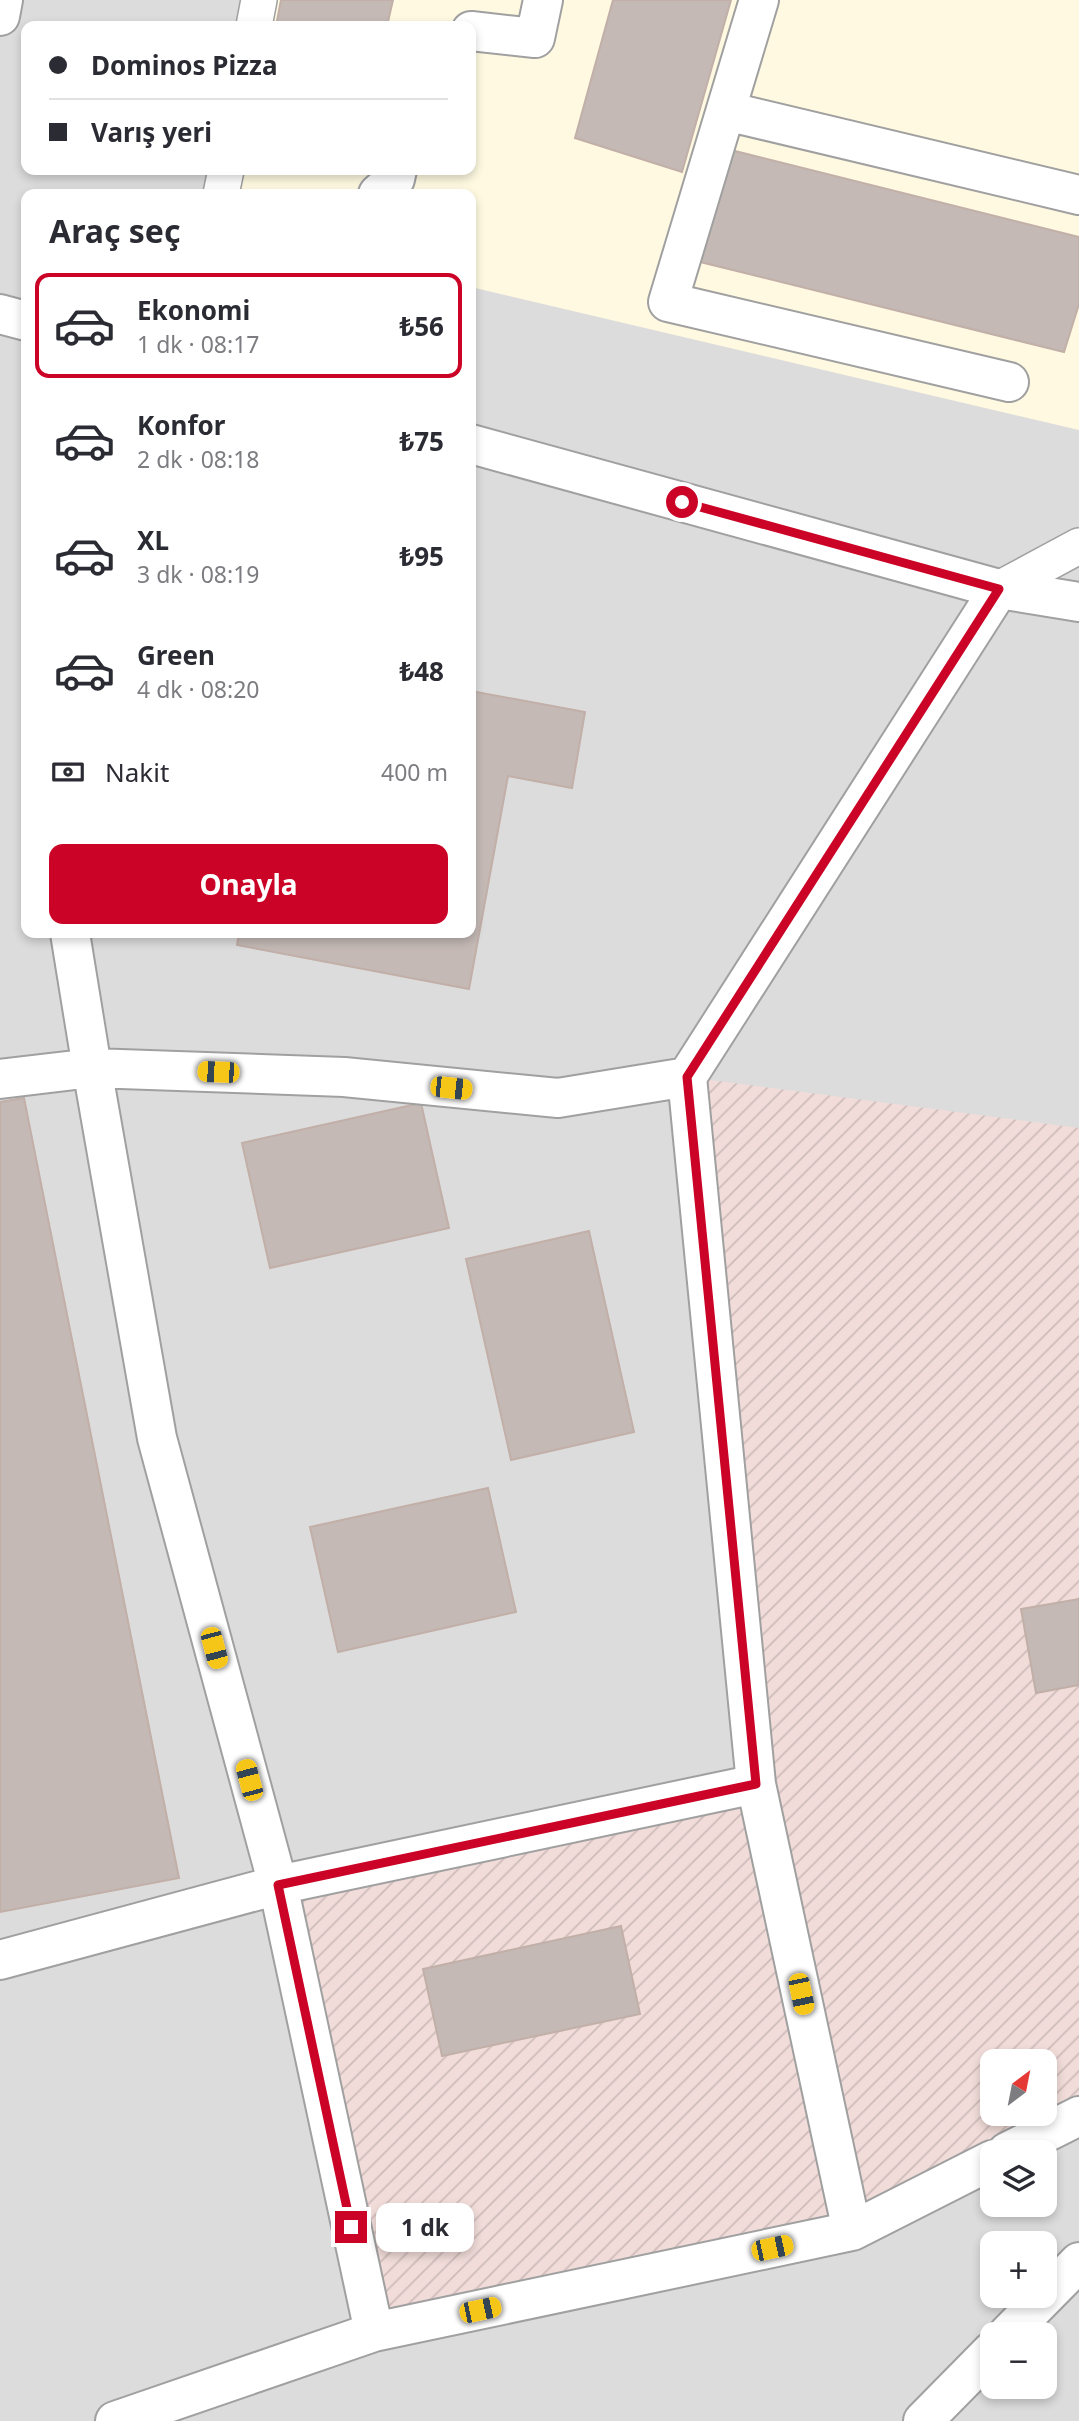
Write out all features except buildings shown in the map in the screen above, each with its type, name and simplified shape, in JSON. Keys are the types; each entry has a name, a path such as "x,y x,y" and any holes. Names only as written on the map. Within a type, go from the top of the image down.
{"street":[{"path":"0,16 3,0"},
{"path":"255,21 259,0"},
{"path":"476,32 535,38 543,0"},
{"path":"759,0 668,302 1009,382"},
{"path":"726,111 1079,195"},
{"path":"384,189 396,175"},
{"path":"0,314 21,320"},
{"path":"476,445 999,589 1079,603"},
{"path":"852,2231 756,1784 687,1077 999,589 1079,546"},
{"path":"71,938 157,1438 278,1885 374,2332"},
{"path":"0,1079 92,1068 344,1077 558,1098 687,1077"},
{"path":"0,1960 278,1885 756,1784"},
{"path":"1031,2140 1079,2116"},
{"path":"115,2421 374,2332 852,2231 980,2166"},
{"path":"1020,2322 1079,2262"},
{"path":"923,2421 980,2363"}],"shaded area":[{"path":"0,0 1079,0 1079,2421 0,2421"},
{"path":"259,0 1079,0 1079,430 476,288 476,189 222,189 225,175 476,175 476,21 255,21"},
{"path":"687,1077 1079,1128 1079,2116 1032,2140 980,2140 980,2166 852,2231 374,2332 278,1885 756,1784"}],"route":[{"path":"351,2227 278,1885 756,1784 687,1077 999,589 682,502"}]}
